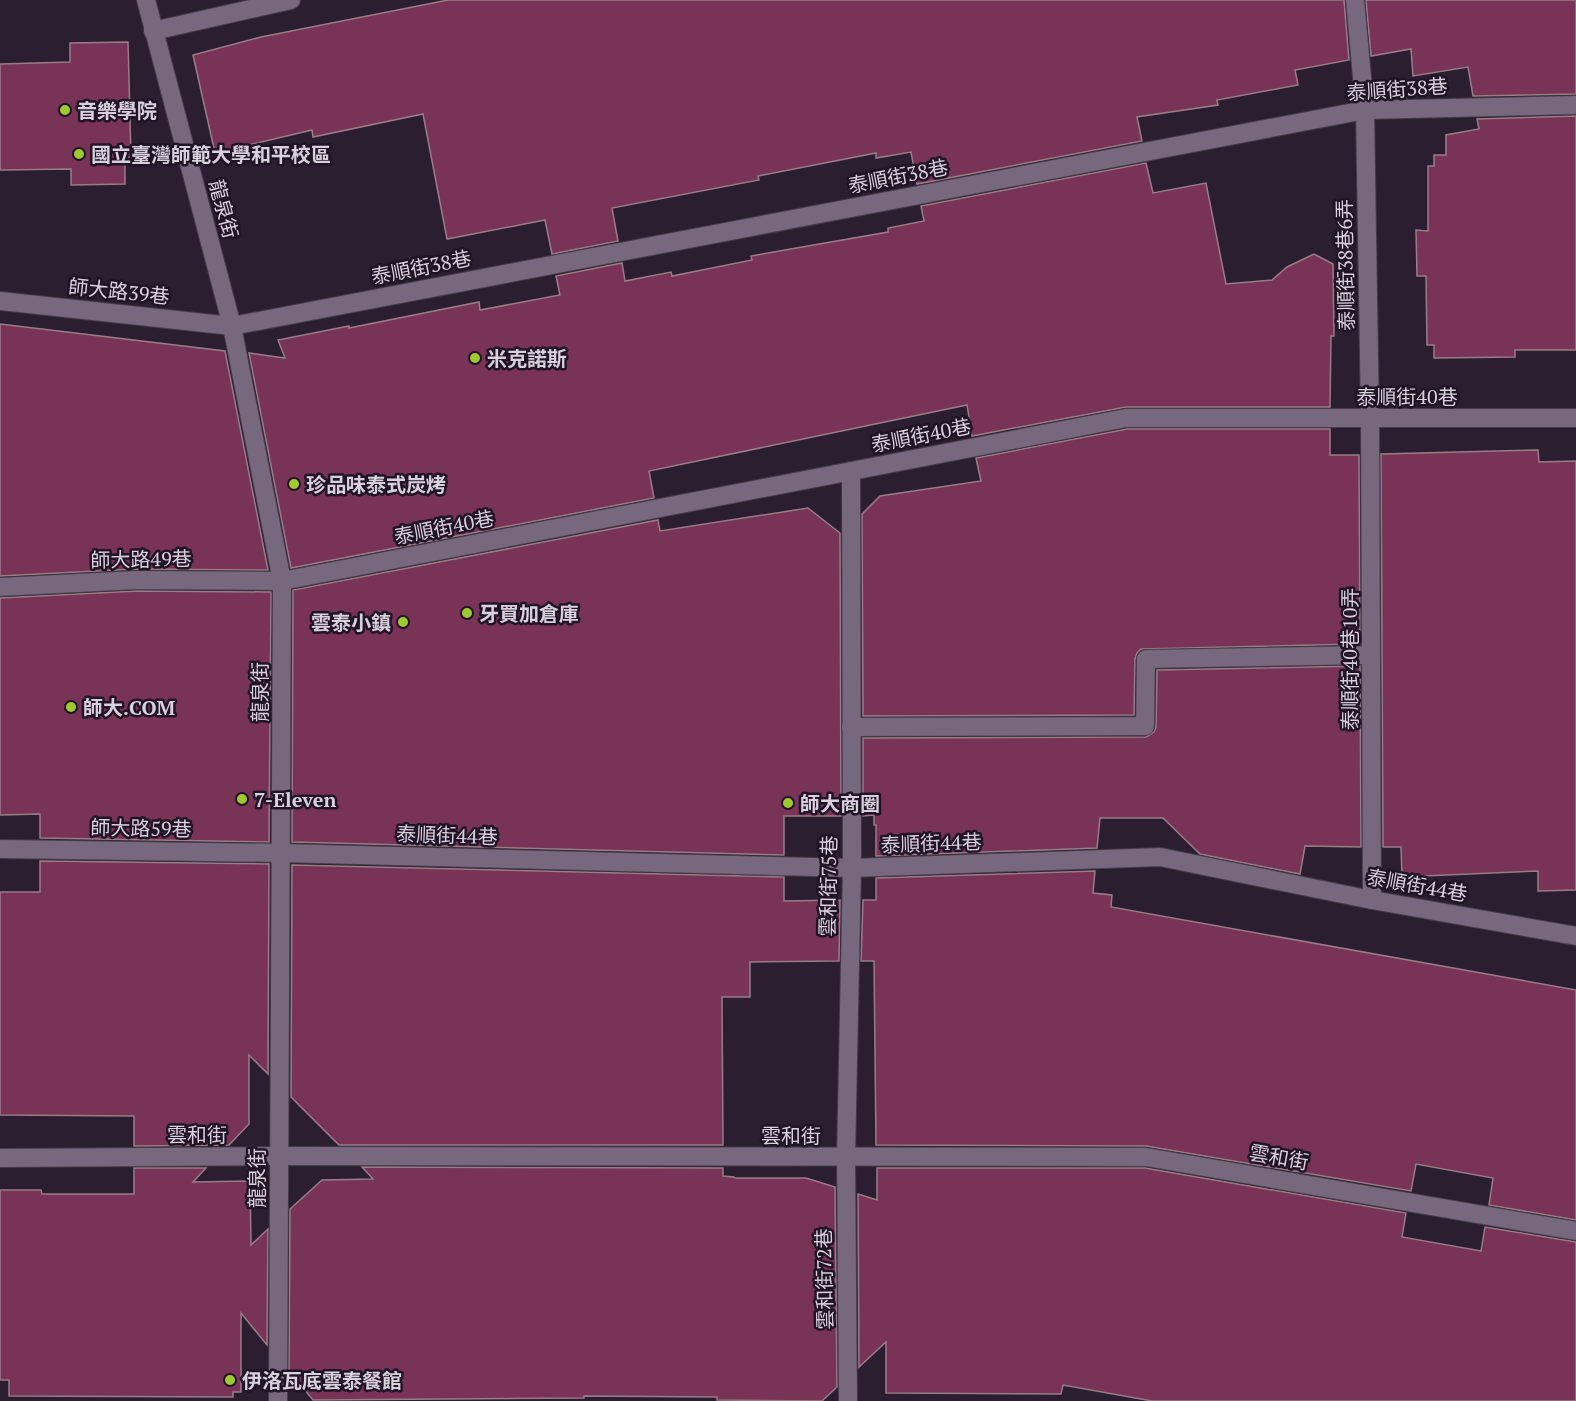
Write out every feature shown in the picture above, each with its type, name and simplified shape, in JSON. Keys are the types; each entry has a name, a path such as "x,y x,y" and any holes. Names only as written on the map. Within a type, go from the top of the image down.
{"street":[{"name":"龍泉街","path":"146,0 232,326 282,581 278,1401"},
{"path":"153,31 291,0"},
{"name":"泰順街38巷6弄","path":"1355,0 1365,110 1370,418"},
{"name":"泰順街38巷","path":"232,326 1365,110 1576,105"},
{"name":"師大路39巷","path":"0,301 232,326"},
{"name":"泰順街40巷","path":"282,581 1126,418 1576,418"},
{"name":"泰順街40巷10弄","path":"1370,418 1372,900"},
{"name":"雲和街75巷","path":"846,1157 852,868 851,471"},
{"name":"師大路49巷","path":"0,587 137,580 282,581"},
{"path":"851,727 1145,726 1146,659 1371,655"},
{"name":"師大路59巷","path":"0,849 280,853"},
{"name":"泰順街44巷","path":"280,853 852,868 1160,857 1372,900 1576,936"},
{"name":"雲和街72巷","path":"846,1157 848,1401"},
{"name":"雲和街","path":"0,1158 1146,1157 1576,1231"}],"building":[{"path":"448,0 1344,0 1349,60 1295,70 1298,85 1217,100 1218,105 1137,117 1142,141 917,184 911,152 876,158 876,153 758,176 759,180 612,208 618,241 552,254 545,220 447,239 423,114 313,137 312,130 215,153 193,55 261,37"},
{"path":"1366,0 1576,0 1576,94 1473,96 1468,67 1413,76 1411,49 1371,56"},
{"name":"音樂學院","path":"128,42 131,157 125,157 125,184 71,185 71,169 0,170 0,64 70,62 70,43"},
{"path":"1576,116 1576,350 1515,350 1515,357 1434,358 1434,345 1427,345 1426,276 1417,276 1416,230 1428,231 1428,166 1434,166 1434,155 1446,155 1446,135 1479,129 1477,119"},
{"path":"1146,163 1153,193 1206,183 1226,284 1272,280 1287,267 1314,254 1333,264 1334,336 1331,336 1330,407 1126,407 972,436 967,405 649,471 654,498 291,568 249,353 285,358 278,340 479,302 480,310 560,295 556,276 622,263 625,281 671,272 672,276 752,260 751,256 888,232 888,228 924,221 921,206"},
{"path":"0,324 225,351 268,570 136,569 0,576"},
{"path":"1127,429 1330,429 1330,455 1359,455 1360,644 1141,649 1135,659 1134,715 863,716 862,514 880,496 981,481 976,458"},
{"path":"1538,450 1539,462 1576,461 1576,890 1538,891 1538,871 1402,877 1401,847 1383,847 1381,454"},
{"path":"808,508 840,533 841,816 784,816 784,855 292,842 293,590 658,520 660,531"},
{"path":"137,591 271,592 269,842 40,838 40,814 0,815 0,598"},
{"path":"1360,666 1361,847 1305,846 1300,874 1200,854 1163,818 1100,818 1097,848 876,856 874,815 863,816 863,738 1146,737 1154,732 1156,727 1157,670"},
{"path":"40,861 269,864 268,1074 249,1055 249,1124 229,1145 134,1146 134,1116 0,1115 0,892 40,892"},
{"path":"292,865 784,877 784,901 840,900 839,961 750,962 750,997 722,997 723,1145 339,1145 291,1097"},
{"path":"1095,871 1093,893 1112,895 1111,907 1576,990 1576,1220 1489,1205 1493,1178 1416,1164 1411,1191 1146,1146 876,1145 874,961 861,961 863,900 876,900 876,878"},
{"path":"362,1167 723,1168 723,1176 806,1178 835,1187 837,1387 822,1401 584,1396 584,1398 313,1400 289,1371 290,1209 322,1180 373,1179"},
{"path":"134,1168 206,1168 193,1182 250,1181 251,1245 268,1229 267,1345 241,1313 241,1392 233,1392 233,1397 9,1396 9,1380 0,1380 0,1190 41,1190 42,1194 134,1194"},
{"path":"877,1168 1145,1168 1406,1213 1402,1237 1481,1251 1485,1227 1576,1242 1576,1401 1152,1401 1063,1385 1061,1394 886,1393 886,1342 859,1367 858,1194 877,1200"}],"place":[{"name":"音樂學院","path":"65,110"},
{"name":"國立臺灣師範大學和平校區","path":"79,154"},
{"name":"米克諾斯","path":"475,358"},
{"name":"珍品味泰式炭烤","path":"294,484"},
{"name":"牙買加倉庫","path":"467,613"},
{"name":"雲泰小鎮","path":"403,622"},
{"name":"師大.COM","path":"71,707"},
{"name":"7-Eleven","path":"242,799"},
{"name":"師大商圈","path":"788,803"},
{"name":"伊洛瓦底雲泰餐館","path":"230,1380"}]}
